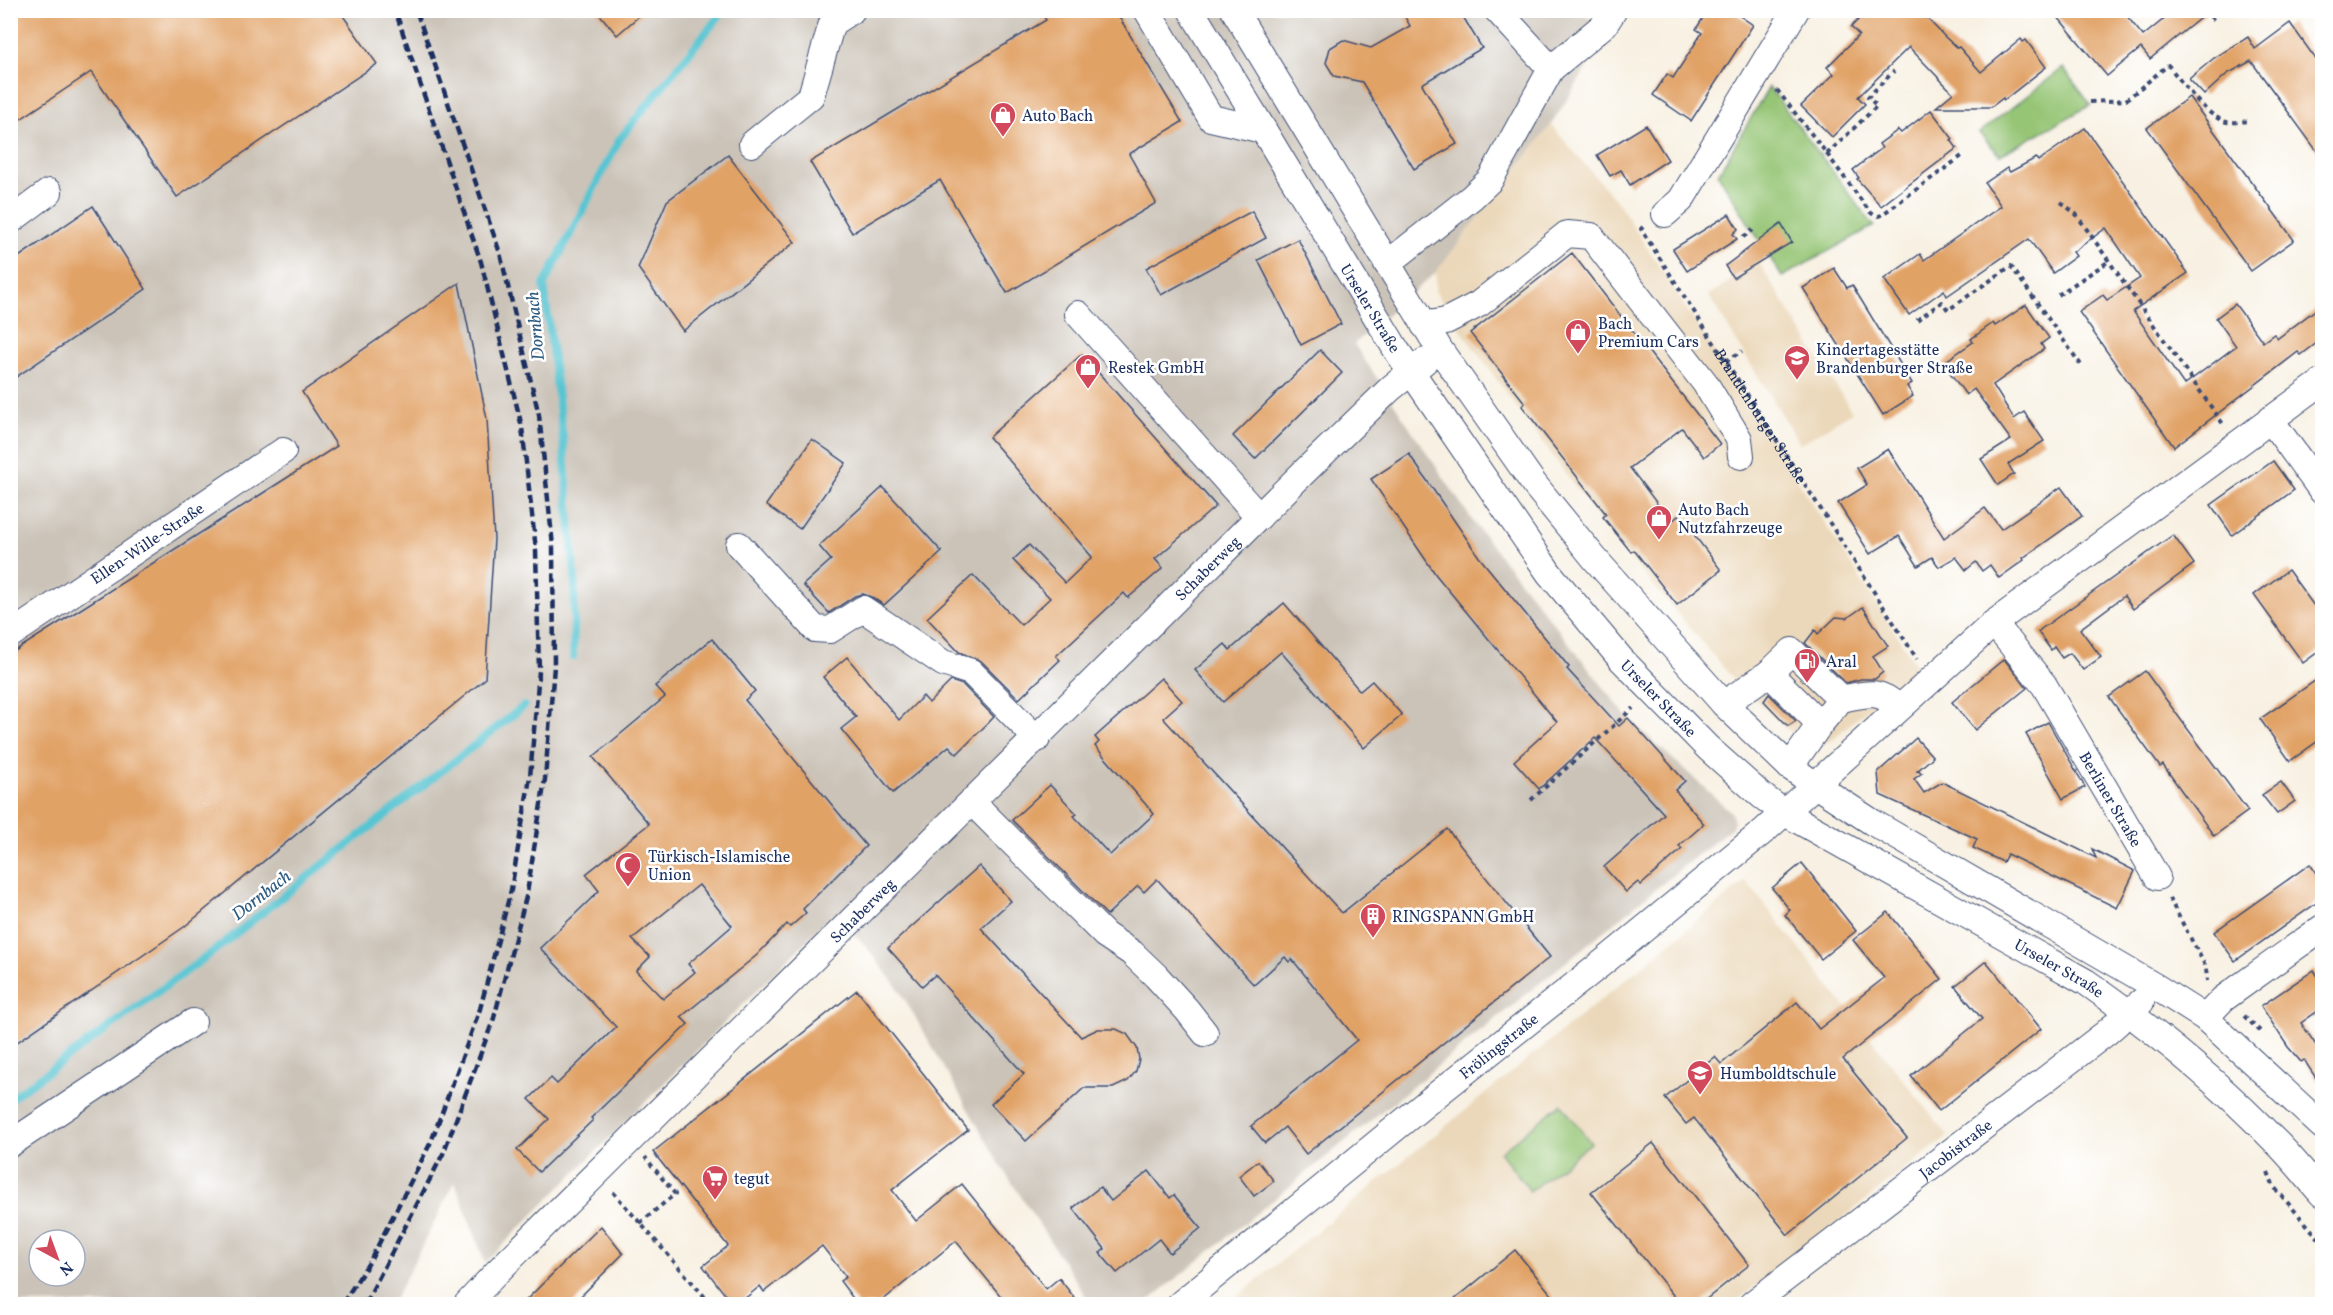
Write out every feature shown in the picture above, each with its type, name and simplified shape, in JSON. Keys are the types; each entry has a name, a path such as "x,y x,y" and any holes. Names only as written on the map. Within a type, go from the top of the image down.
{"street":[{"path":"753,144 812,96 832,23 852,10"},
{"path":"1147,10 1211,118 1263,130"},
{"name":"Urseler Straße","path":"1191,10 1412,372 1549,573 1621,659 1708,748 1762,796 1785,813 2086,982 2130,1013 2201,1072 2273,1139 2322,1194"},
{"name":"Urseler Straße","path":"1234,10 1424,325 1534,484 1610,576 1724,704 1790,767 1872,822 2157,987 2205,1018 2322,1126"},
{"path":"1497,10 1551,69"},
{"path":"1387,264 1490,180 1551,69 1605,24 1614,10"},
{"path":"1665,214 1681,200 1796,10"},
{"path":"10,220 49,192"},
{"path":"1424,325 1446,321 1479,304 1567,234 1591,236 1704,383 1739,439 1741,456"},
{"path":"1078,314 1258,517"},
{"name":"Schaberweg","path":"474,1302 597,1174 1258,517 1391,388 1440,350"},
{"path":"1814,784 1994,622 2322,382"},
{"path":"2270,419 2322,491"},
{"name":"Ellen-Wille-Straße","path":"10,635 282,451"},
{"path":"739,545 815,629 830,630 863,609 943,663 970,672 1037,739"},
{"name":"Berliner Straße","path":"1994,622 2044,685 2157,877"},
{"path":"1724,704 1769,673 1792,651 1841,699"},
{"path":"1769,673 1820,724"},
{"path":"1790,767 1841,699 1878,694 1888,698 1899,708"},
{"name":"Frölingstraße","path":"1180,1305 1785,813 1814,784"},
{"path":"972,802 1106,935 1132,953 1156,976 1188,1010 1204,1033"},
{"path":"2205,1018 2223,999 2322,928"},
{"name":"Jacobistraße","path":"1752,1305 2130,1013 2157,987"},
{"path":"10,1144 193,1022"}],"path":[{"path":"2204,10 2216,22"},
{"path":"2090,102 2126,100 2168,65 2214,115 2227,122 2251,120"},
{"path":"1760,68 1874,215 1880,216 1962,156"},
{"path":"1827,154 1877,106 1868,97 1894,71"},
{"path":"2061,202 2076,214 2237,444"},
{"name":"Brandenburger Straße","path":"1665,214 1641,229 1931,680"},
{"path":"1743,237 1753,230"},
{"path":"2058,296 2109,261"},
{"path":"1917,320 1942,302 1948,310 2011,266 2081,365"},
{"path":"1726,361 1742,351"},
{"path":"1531,800 1633,707"},
{"path":"2157,877 2206,967 2208,987"},
{"path":"631,1140 675,1194 640,1223"},
{"path":"597,1174 711,1305"}],"shaded area":[{"path":"10,11 1578,11 1597,23 1607,36 1551,125 1436,272 1354,344 1474,523 1628,718 1731,812 1734,821 1732,827 1145,1304 1091,1304 999,1163 900,991 864,944 833,914 485,1263 455,1182 392,1304 11,1304"},
{"path":"1551,125 1619,204 1918,668 1831,740 1821,744 1804,740 1786,729 1728,673 1612,537 1465,336 1435,291 1436,272"},
{"name":"Kindertagesstätte Brandenburger Straße","path":"1759,263 1852,412 1800,444 1708,295"},
{"name":"Humboldtschule","path":"1746,881 1948,1136 1733,1304 1228,1304"}],"green space":[{"path":"2063,68 2091,105 2000,155 1979,133"},
{"path":"1769,87 1874,226 1782,277 1718,174"},
{"path":"1561,1104 1591,1143 1530,1191 1500,1152"}],"building":[{"path":"10,10 339,10 377,64 177,197 91,72 10,126"},
{"path":"596,10 646,10 617,35"},
{"name":"Auto Bach","path":"1040,10 1115,10 1182,122 1129,154 1156,203 1007,293 940,180 852,233 810,162 1046,20"},
{"path":"1401,10 1459,10 1482,48 1422,84 1457,144 1414,169 1362,82 1334,76 1326,63 1330,48 1343,40 1371,48 1410,26"},
{"path":"1708,10 1731,10 1753,25 1691,121 1653,95 1667,74 1673,78 1702,33 1696,29"},
{"path":"1868,10 1919,10 1945,37 1957,48 1959,47 1981,72 2021,39 2023,42 2026,40 2046,67 2004,100 2003,98 1991,107 1936,107 1953,93 1909,47 1858,97 1865,104 1832,137 1801,106 1834,74 1827,67 1859,35 1851,27"},
{"path":"2052,10 2122,10 2143,36 2175,10 2210,10 2150,59 2141,48 2107,76"},
{"path":"2290,23 2322,68 2322,158 2251,61 2227,74 2204,95 2189,79 2214,58 2248,37 2255,49"},
{"path":"2189,97 2294,240 2251,271 2147,128"},
{"path":"1931,110 1957,148 1881,206 1857,179 1859,178 1853,170 1882,148 1879,144 1898,130 1901,133"},
{"path":"1646,125 1668,160 1630,185 1621,170 1610,176 1597,155"},
{"path":"2085,128 2188,273 2133,311 2184,385 2236,346 2216,318 2235,304 2263,342 2274,334 2278,338 2322,305 2322,339 2301,355 2298,352 2174,447 2079,312 2103,295 2107,300 2140,278 2106,228 2073,252 2076,256 2053,273 2029,239 1947,296 1944,290 1909,315 1884,279 1920,254 1924,260 2001,206 1985,183 2007,168 2010,172 2036,158 2038,161"},
{"path":"728,155 795,242 683,331 638,268 667,201"},
{"path":"93,206 146,289 10,381 10,263"},
{"path":"1252,211 1266,238 1161,295 1146,268"},
{"path":"1729,214 1738,229 1733,234 1737,239 1687,271 1673,249"},
{"path":"1781,224 1792,242 1733,278 1725,266"},
{"path":"1298,239 1341,324 1301,345 1258,260"},
{"path":"1572,253 1720,444 1704,457 1682,428 1630,468 1671,522 1679,515 1721,570 1677,605 1634,550 1631,552 1603,517 1606,514 1522,406 1525,403 1470,333"},
{"path":"1834,268 1847,288 1852,285 1912,383 1907,386 1913,396 1883,415 1803,288"},
{"path":"459,283 487,419 494,539 485,679 184,927 10,1047 10,654 337,446 302,392"},
{"path":"2026,305 2049,338 2041,344 2044,349 1993,385 2014,419 2024,412 2044,441 2008,464 2014,474 1998,485 1981,459 2011,440 1974,389 1966,395 1943,363 1973,342 1971,339 1993,323 1995,326"},
{"path":"1320,350 1342,373 1255,459 1233,436"},
{"path":"1082,354 1216,506 1155,559 1163,568 1128,598 1124,593 1056,656 1060,660 1019,699 981,661 959,652 927,618 973,575 1021,625 1050,598 1013,560 1029,545 1065,583 1092,557 989,437"},
{"path":"812,439 846,463 800,529 766,505"},
{"path":"1888,449 1944,538 1985,508 2001,529 2061,487 2082,516 1999,578 1990,565 1982,571 1976,562 1966,570 1956,557 1939,567 1932,557 1918,566 1899,536 1870,554 1838,503 1867,485 1857,468"},
{"path":"1409,454 1479,557 1569,667 1567,669 1619,726 1628,718 1685,781 1675,790 1704,824 1679,846 1682,849 1641,885 1638,882 1626,892 1604,867 1664,814 1595,738 1539,789 1514,761 1557,722 1436,575 1371,479"},
{"path":"2273,461 2294,490 2232,535 2211,505"},
{"path":"883,487 942,552 884,605 863,594 855,596 829,613 803,585 831,560 819,546"},
{"path":"2173,535 2194,564 2133,609 2124,596 2080,629 2101,657 2083,670 2070,653 2062,658 2054,647 2051,650 2038,632 2041,629"},
{"path":"2288,570 2322,617 2322,649 2303,663 2254,595"},
{"path":"1284,603 1360,691 1372,681 1402,715 1364,748 1281,652 1223,702 1195,670 1225,644 1230,650"},
{"path":"1863,607 1888,646 1873,656 1883,672 1875,679 1861,679 1846,683 1805,643 1815,630 1818,634 1836,617 1847,618"},
{"path":"712,639 755,691 745,700 866,846 803,909 806,913 790,927 787,924 757,955 681,1017 688,1024 539,1172 517,1150 549,1119 529,1099 551,1078 557,1084 616,1027 540,948 599,891 586,874 649,824 593,757 665,697 655,686","holes":["699,885 732,926 688,964 695,972 663,999 636,971 650,957 632,939"]},
{"path":"847,657 899,720 923,696 929,703 951,681 963,685 994,717 957,754 949,746 893,793 841,729 856,717 823,677"},
{"path":"2004,659 2027,688 1975,730 1952,702"},
{"path":"2145,671 2248,811 2214,836 2163,765 2160,767 2109,697"},
{"path":"2322,676 2322,738 2290,761 2260,719"},
{"name":"RINGSPANN GmbH","path":"1161,678 1182,701 1163,718 1342,913 1447,829 1550,957 1306,1154 1285,1127 1265,1143 1251,1126 1357,1040 1292,959 1289,962 1285,957 1254,985 1157,879 1144,892 1138,886 1107,915 1012,820 1050,785 1077,814 1074,816 1110,855 1154,814 1095,746 1099,742 1095,737"},
{"path":"1769,694 1796,721 1788,726 1764,701"},
{"path":"2048,722 2085,787 2063,799 2026,734"},
{"path":"1916,738 1933,757 1917,771 1922,773 1914,779 1924,793 1942,782 2096,858 2092,849 2135,871 2117,908 2007,854 2003,862 1973,848 1977,839 1880,795 1878,772"},
{"path":"2281,782 2295,801 2277,814 2262,795"},
{"path":"1802,863 1856,931 1821,959 1785,915 1790,910 1772,888"},
{"path":"2310,864 2322,882 2322,899 2235,961 2214,932"},
{"path":"979,866 1011,901 981,928 1081,1037 1098,1029 1116,1029 1127,1034 1137,1048 1139,1059 1136,1071 1128,1081 1113,1088 1084,1088 1026,1141 991,1104 1024,1074 935,975 922,986 888,948"},
{"path":"1888,912 1942,979 1843,1059 1907,1138 1788,1235 1694,1118 1686,1124 1665,1098 1715,1057 1721,1064 1797,1002 1819,1029 1884,978 1853,940"},
{"path":"1986,961 2041,1029 1939,1111 1911,1076 1982,1019 1955,986"},
{"path":"2314,970 2322,983 2322,1008 2301,1023 2322,1054 2322,1087 2304,1060 2301,1062 2288,1047 2261,1006"},
{"path":"857,990 968,1130 892,1190 916,1221 962,1184 1046,1289 1059,1278 1080,1305 1008,1305 956,1241 877,1305 858,1305 840,1281 846,1277 822,1246 764,1292 760,1286 737,1305 733,1305 703,1266 728,1246 653,1152"},
{"path":"1653,1143 1749,1265 1699,1305 1681,1305 1591,1192"},
{"path":"1258,1161 1274,1181 1254,1196 1239,1176"},
{"path":"1149,1171 1170,1198 1174,1195 1201,1228 1170,1253 1159,1239 1117,1273 1100,1253 1105,1249 1073,1208 1100,1187 1111,1201"},
{"path":"601,1226 623,1254 572,1305 521,1305"},
{"path":"1515,1250 1560,1305 1448,1305"}],"waterway":[{"name":"Dornbach","path":"573,657 575,579 563,438 544,285 619,140 724,10"},
{"name":"Dornbach","path":"10,1099 210,954 524,706"}],"railway":[{"path":"342,1304 370,1261 431,1142 480,1009 511,890 530,777 539,671 536,550 522,427 481,262 395,10"},
{"path":"365,1304 443,1154 494,1018 527,893 545,779 554,666 553,546 539,415 500,253 416,10"}],"place":[{"name":"Auto Bach","path":"1003,138"},
{"name":"Bach Premium Cars","path":"1578,355"},
{"name":"Kindertagesstätte Brandenburger Straße","path":"1797,381"},
{"name":"Restek GmbH","path":"1088,390"},
{"name":"Auto Bach Nutzfahrzeuge","path":"1659,541"},
{"name":"Aral","path":"1807,684"},
{"name":"Türkisch-Islamische Union","path":"628,888"},
{"name":"RINGSPANN GmbH","path":"1373,939"},
{"name":"Humboldtschule","path":"1700,1096"},
{"name":"tegut","path":"715,1201"}]}
